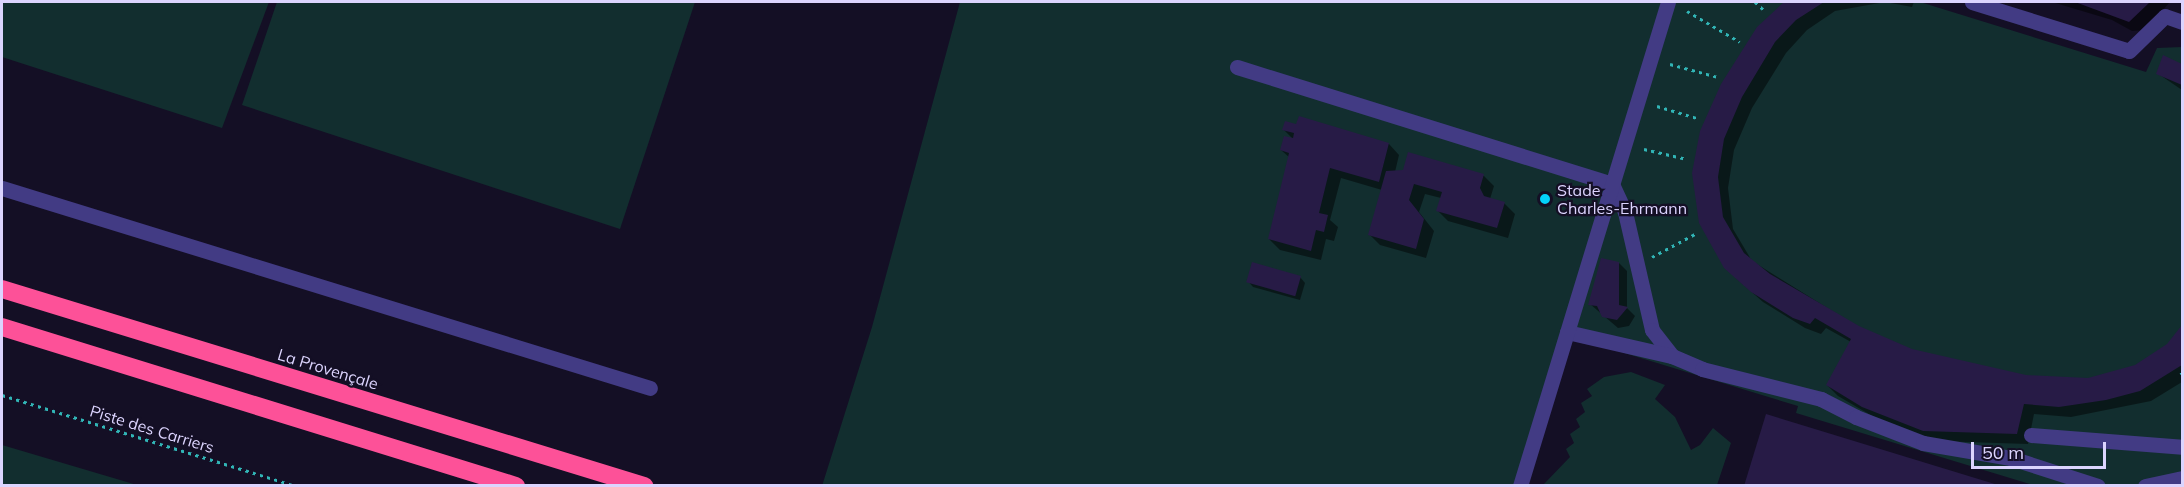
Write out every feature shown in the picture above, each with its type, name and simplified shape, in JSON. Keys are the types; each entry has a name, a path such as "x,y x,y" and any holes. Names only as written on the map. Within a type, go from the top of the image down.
{"highway":[{"name":"La Provençale","path":"2,289 644,486"},
{"path":"2,327 516,486"}],"lane":[{"path":"1520,486 1668,2"},
{"path":"1972,2 2128,51 2165,16 2182,22"},
{"path":"1237,67 1612,184 1625,212 1652,330 1672,356"},
{"path":"2,188 650,388"},
{"path":"1567,332 1672,356 1702,369 1821,399 1856,417 1923,443 2012,458 2098,486"},
{"path":"2031,435 2182,447"},
{"path":"2145,486 2182,478"}],"path":[{"path":"1755,2 1765,11"},
{"path":"1687,12 1740,42"},
{"path":"1670,64 1718,77"},
{"path":"1657,106 1697,118"},
{"path":"1644,149 1687,159"},
{"path":"1637,265 1695,234"},
{"name":"Piste des Carriers","path":"2,395 296,486"}],"green space":[{"path":"2,2 269,2 222,128 2,57"},
{"path":"277,2 695,2 620,229 242,105"},
{"name":"Stade Charles-Ehrmann","path":"960,2 1920,2 2146,72 2157,48 2182,47 2182,485 2033,485 1796,413 1798,406 1572,337 1525,485 822,486 872,327"},
{"path":"1631,372 1665,385 1655,399 1675,417 1691,450 1700,445 1713,428 1731,443 1717,485 1543,485 1570,457 1566,449 1574,443 1570,434 1580,427 1576,419 1585,412 1581,403 1592,396 1587,389 1604,377"},
{"path":"2,445 137,485 2,485"}],"building":[{"path":"1784,2 1824,2 1796,20 1775,42 1742,97 1724,139 1718,177 1723,217 1744,253 1770,274 1859,326 1912,349 2026,375 2088,378 2135,365 2167,344 2182,325 2182,365 2140,391 2106,400 2059,407 2024,404 2017,434 1923,431 1862,407 1826,385 1851,339 1815,318 1810,324 1793,318 1751,292 1724,268 1699,223 1692,173 1700,131 1721,84 1757,27"},
{"path":"2075,2 2150,2 2129,22"},
{"path":"2163,55 2182,64 2182,85 2156,74"},
{"path":"1299,116 1389,143 1379,182 1330,168 1319,213 1328,215 1324,232 1316,230 1311,251 1268,239 1289,153 1280,150 1284,136 1293,138 1294,133 1282,130 1285,121 1296,124"},
{"path":"1408,152 1484,174 1480,188 1484,196 1505,202 1497,228 1436,211 1442,192 1414,184 1409,200 1424,219 1416,249 1368,235 1386,171 1403,170"},
{"path":"1601,258 1619,262 1619,305 1628,307 1617,320 1602,317 1597,306 1588,305"},
{"path":"1252,262 1301,276 1295,296 1246,282"},
{"path":"1766,414 1998,485 1998,486 1744,486"}],"place":[{"name":"Stade Charles-Ehrmann","path":"1545,199"}]}
